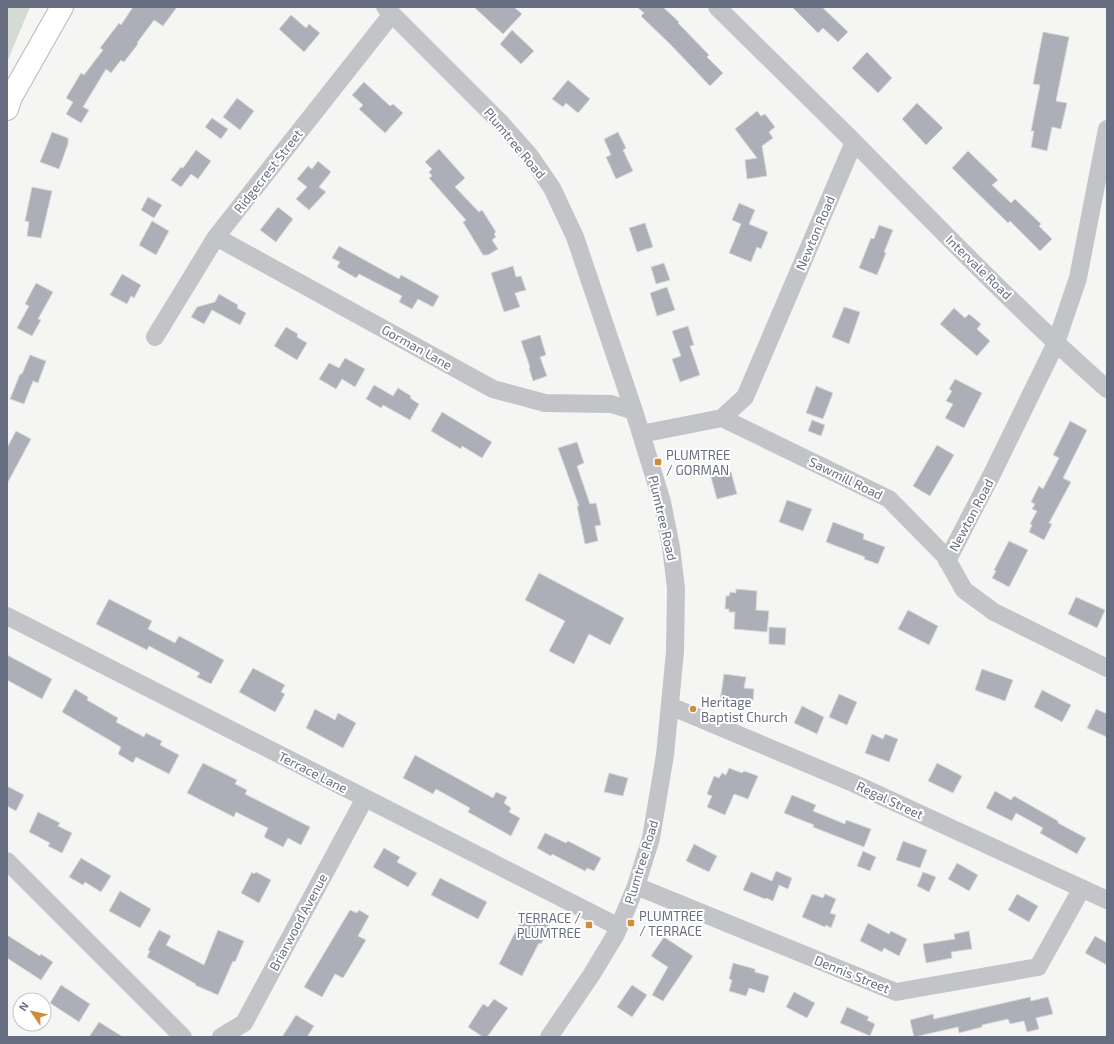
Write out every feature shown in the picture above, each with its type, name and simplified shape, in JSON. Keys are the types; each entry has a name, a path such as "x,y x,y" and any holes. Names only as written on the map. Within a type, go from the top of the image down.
{"main road":[{"path":"7,109 11,97 62,7"}],"street":[{"path":"717,7 854,142"},
{"name":"Ridgecrest Street","path":"155,337 216,237 389,10"},
{"name":"Plumtree Road","path":"389,10 499,121 530,156 552,188 575,237 634,411 662,502 675,570 676,624 665,755 655,819 646,854 636,886 619,927 592,974 549,1037"},
{"name":"Newton Road","path":"947,561 992,474 1056,343 1078,278 1107,129"},
{"name":"Intervale Road","path":"854,142 953,243 1056,343 1107,389"},
{"name":"Newton Road","path":"722,418 745,397 854,142"},
{"name":"Gorman Lane","path":"216,237 493,389 545,403 611,404 634,411"},
{"path":"641,434 722,418"},
{"name":"Sawmill Road","path":"722,418 889,499 945,556 964,590 994,612 1107,668"},
{"name":"Terrace Lane","path":"7,616 619,927"},
{"name":"Regal Street","path":"670,706 852,782 1107,900"},
{"name":"Briarwood Avenue","path":"221,1037 244,1023 365,798"},
{"path":"7,861 183,1037"},
{"name":"Dennis Street","path":"636,886 896,992 1038,967 1082,888"}],"shaded area":[{"path":"7,7 30,7 7,62"}],"building":[{"path":"133,7 177,7 163,26 154,20 124,62 121,60 111,73 106,69 83,107 89,110 81,123 66,114 73,102 66,98 81,73 84,75 103,50 100,48 119,23 121,25"},
{"path":"474,7 514,7 522,14 503,34"},
{"path":"637,7 663,7 709,55 707,57 723,73 710,86 641,16 644,13"},
{"path":"792,7 822,7 848,32 838,42 823,28 818,33"},
{"path":"291,15 306,28 309,24 320,33 304,52 279,29"},
{"path":"512,30 534,51 521,64 500,44"},
{"path":"1043,32 1069,37 1056,101 1067,103 1061,129 1052,127 1047,151 1031,147 1034,131 1031,131 1040,85 1033,84"},
{"path":"867,52 892,78 878,93 852,68"},
{"path":"568,80 590,99 578,113 566,103 563,107 552,99"},
{"path":"364,82 390,106 393,104 403,113 385,133 359,109 363,105 352,95"},
{"path":"237,98 254,111 240,130 223,117"},
{"path":"917,103 943,128 926,145 902,119"},
{"path":"757,111 761,116 765,114 775,127 769,132 773,138 762,146 767,176 747,179 745,160 757,158 735,129"},
{"path":"212,118 228,129 221,139 205,127"},
{"path":"52,132 68,138 68,144 59,169 40,162"},
{"path":"618,132 626,148 623,150 633,171 616,179 606,157 611,155 604,139"},
{"path":"439,149 465,178 455,187 479,212 482,210 496,232 494,234 496,237 492,240 498,249 488,255 483,255 463,222 466,220 429,178 432,176 429,172 432,169 425,162"},
{"path":"196,150 211,161 198,179 191,174 181,187 171,180 181,167 183,168"},
{"path":"968,151 998,180 992,185 1011,203 1015,199 1041,224 1039,226 1052,239 1040,251 1010,221 1008,223 952,168"},
{"path":"318,161 331,172 319,187 326,192 309,210 296,199 307,187 297,179 308,166 312,169"},
{"path":"32,187 52,191 41,238 27,236 29,222 25,221"},
{"path":"148,197 162,205 154,218 141,210"},
{"path":"739,203 755,210 749,224 768,232 761,249 757,247 751,262 729,253 741,224 732,220"},
{"path":"278,207 293,219 276,242 260,230"},
{"path":"152,221 169,231 156,255 139,245"},
{"path":"645,223 653,247 637,252 629,228"},
{"path":"879,225 893,230 877,275 859,268 871,238 874,239"},
{"path":"339,246 399,279 401,275 439,296 433,307 418,299 412,309 399,302 402,296 359,274 356,278 337,267 340,262 332,258"},
{"path":"664,263 670,280 656,284 651,267"},
{"path":"513,266 516,277 521,276 526,290 515,293 520,307 504,312 491,273"},
{"path":"122,274 141,285 134,298 131,296 127,304 110,295"},
{"path":"36,283 53,292 38,319 41,320 32,336 17,328 29,306 25,304"},
{"path":"667,287 675,310 657,316 650,293"},
{"path":"219,294 238,305 237,308 246,313 240,325 212,310 204,324 191,317 197,307 215,302"},
{"path":"844,307 860,312 849,344 832,337"},
{"path":"954,308 965,318 969,314 981,324 977,329 990,341 977,356 940,324"},
{"path":"688,326 694,345 690,346 700,375 680,382 672,359 681,356 672,331"},
{"path":"286,327 298,334 297,337 307,343 297,360 274,346"},
{"path":"540,335 546,355 540,357 547,376 533,381 521,341"},
{"path":"30,355 46,361 38,383 33,381 24,404 10,399 20,374 22,374"},
{"path":"345,358 365,369 355,387 342,379 336,389 319,379 329,363 339,368"},
{"path":"955,379 982,393 964,428 945,418 953,404 946,401 952,391 949,389"},
{"path":"374,385 393,396 398,388 411,396 410,398 419,404 410,420 383,405 381,408 366,399"},
{"path":"816,386 833,393 823,419 806,413"},
{"path":"442,412 492,442 482,458 462,446 461,449 431,431"},
{"path":"812,420 825,425 821,436 808,431"},
{"path":"1070,421 1087,430 1063,478 1071,482 1049,523 1052,524 1044,540 1029,532 1032,525 1030,524 1037,511 1032,509 1035,504 1031,502 1039,486 1043,489 1059,458 1053,455"},
{"path":"16,431 31,439 7,484 7,448"},
{"path":"577,442 584,463 577,466 590,504 596,503 601,525 595,526 598,541 585,544 577,506 579,506 558,448"},
{"path":"937,445 954,455 930,496 913,486"},
{"path":"731,472 737,494 717,499 711,477"},
{"path":"787,500 812,509 803,531 779,522"},
{"path":"833,522 864,534 863,539 885,547 878,564 864,559 865,557 826,542"},
{"path":"1009,541 1028,550 1009,587 992,578 996,571 994,570"},
{"path":"539,573 624,618 610,645 589,634 574,664 549,651 565,621 525,600"},
{"path":"736,589 757,591 756,610 769,611 767,632 734,629 735,612 729,612 729,609 725,609 726,596 729,596 730,592 736,593"},
{"path":"1076,597 1105,610 1097,628 1068,614"},
{"path":"109,599 152,621 148,629 175,643 179,636 224,660 211,684 197,677 200,673 149,646 147,650 96,624"},
{"path":"908,610 938,626 929,645 898,629"},
{"path":"769,627 786,628 785,645 769,644"},
{"path":"7,655 52,679 42,699 7,680"},
{"path":"253,668 285,685 281,692 285,694 275,712 239,692"},
{"path":"982,669 1013,680 1005,701 975,690"},
{"path":"724,674 746,677 744,688 754,689 753,701 741,699 740,703 720,701"},
{"path":"75,689 88,697 87,700 118,718 116,722 144,737 146,733 162,741 160,745 179,755 169,774 136,757 133,763 118,754 121,747 62,712"},
{"path":"1042,690 1071,705 1062,722 1034,707"},
{"path":"839,694 857,702 847,725 829,717"},
{"path":"802,706 824,717 817,734 794,723"},
{"path":"315,709 335,720 338,713 356,723 343,748 306,728"},
{"path":"1096,709 1107,714 1107,737 1087,728"},
{"path":"872,734 883,739 885,734 898,739 889,762 865,753"},
{"path":"415,755 493,798 496,792 507,797 504,803 511,808 509,812 520,818 511,836 468,812 470,808 436,789 433,794 403,778"},
{"path":"203,763 237,780 235,784 247,790 245,794 310,827 301,845 288,838 283,847 264,837 268,828 236,812 234,817 187,793"},
{"path":"937,763 962,776 953,793 928,781"},
{"path":"729,768 742,773 744,771 758,776 748,799 734,794 725,815 707,807 712,796 707,794 714,776 719,778 722,773 726,775"},
{"path":"609,773 628,778 623,796 604,792"},
{"path":"7,786 24,795 16,811 7,806"},
{"path":"995,791 1011,800 1014,796 1086,838 1077,854 1040,833 1043,828 1016,813 1012,821 986,808"},
{"path":"792,795 816,805 813,811 845,824 846,820 871,829 864,847 813,827 814,825 784,813"},
{"path":"38,812 60,823 58,826 72,833 62,853 48,846 50,843 29,832"},
{"path":"545,833 566,843 568,841 601,858 594,871 587,868 585,871 537,848"},
{"path":"903,841 927,850 920,868 896,860"},
{"path":"694,844 717,856 709,872 686,861"},
{"path":"384,848 400,857 397,862 417,873 408,887 373,867"},
{"path":"863,851 876,857 870,871 857,866"},
{"path":"81,858 111,876 101,892 85,882 83,885 69,877"},
{"path":"957,863 978,875 969,891 948,879"},
{"path":"776,871 792,878 788,889 779,885 773,901 743,890 751,872 772,881"},
{"path":"252,872 254,874 256,872 271,880 259,903 241,893"},
{"path":"923,872 936,877 929,892 917,886"},
{"path":"440,878 487,902 478,919 431,895"},
{"path":"120,891 151,909 140,928 109,911"},
{"path":"812,894 823,898 825,894 836,899 830,913 836,915 831,928 802,917"},
{"path":"1017,894 1038,906 1029,922 1008,910"},
{"path":"350,910 357,913 359,910 369,916 358,936 366,940 343,978 335,974 322,997 304,987"},
{"path":"525,913 550,926 541,944 539,943 522,976 499,964"},
{"path":"868,923 889,934 891,931 907,939 899,956 884,948 882,952 860,941"},
{"path":"159,930 171,936 166,945 204,965 218,930 244,941 235,962 233,961 218,995 195,985 196,984 147,957 150,951 148,950"},
{"path":"969,931 972,949 951,952 952,958 926,963 923,944 955,939 954,934"},
{"path":"7,935 40,956 41,954 53,962 41,980 7,958"},
{"path":"1095,936 1107,943 1107,965 1085,953"},
{"path":"664,937 693,956 663,1001 652,995 668,967 651,956"},
{"path":"733,963 755,969 755,972 769,976 764,993 749,988 746,996 729,991 732,980 729,979"},
{"path":"61,985 90,1004 79,1022 52,1004 52,1000"},
{"path":"632,985 647,995 632,1017 617,1007"},
{"path":"794,992 815,1003 807,1018 786,1007"},
{"path":"1030,997 1031,1001 1048,997 1053,1014 1036,1018 1039,1029 1027,1032 1024,1021 1010,1024 1008,1019 982,1025 982,1027 959,1033 958,1027 914,1037 910,1020 933,1014 934,1019"},
{"path":"494,999 508,1008 487,1037 483,1037 468,1027 483,1004 488,1007"},
{"path":"847,1007 869,1017 867,1020 875,1024 870,1036 840,1023"},
{"path":"296,1015 314,1026 307,1037 282,1037"},
{"path":"99,1022 123,1037 89,1037"}],"place":[{"name":"PLUMTREE / GORMAN","path":"658,462"},
{"name":"Heritage Baptist Church","path":"693,709"},
{"name":"PLUMTREE / TERRACE","path":"631,923"},
{"name":"TERRACE / PLUMTREE","path":"589,925"}]}
